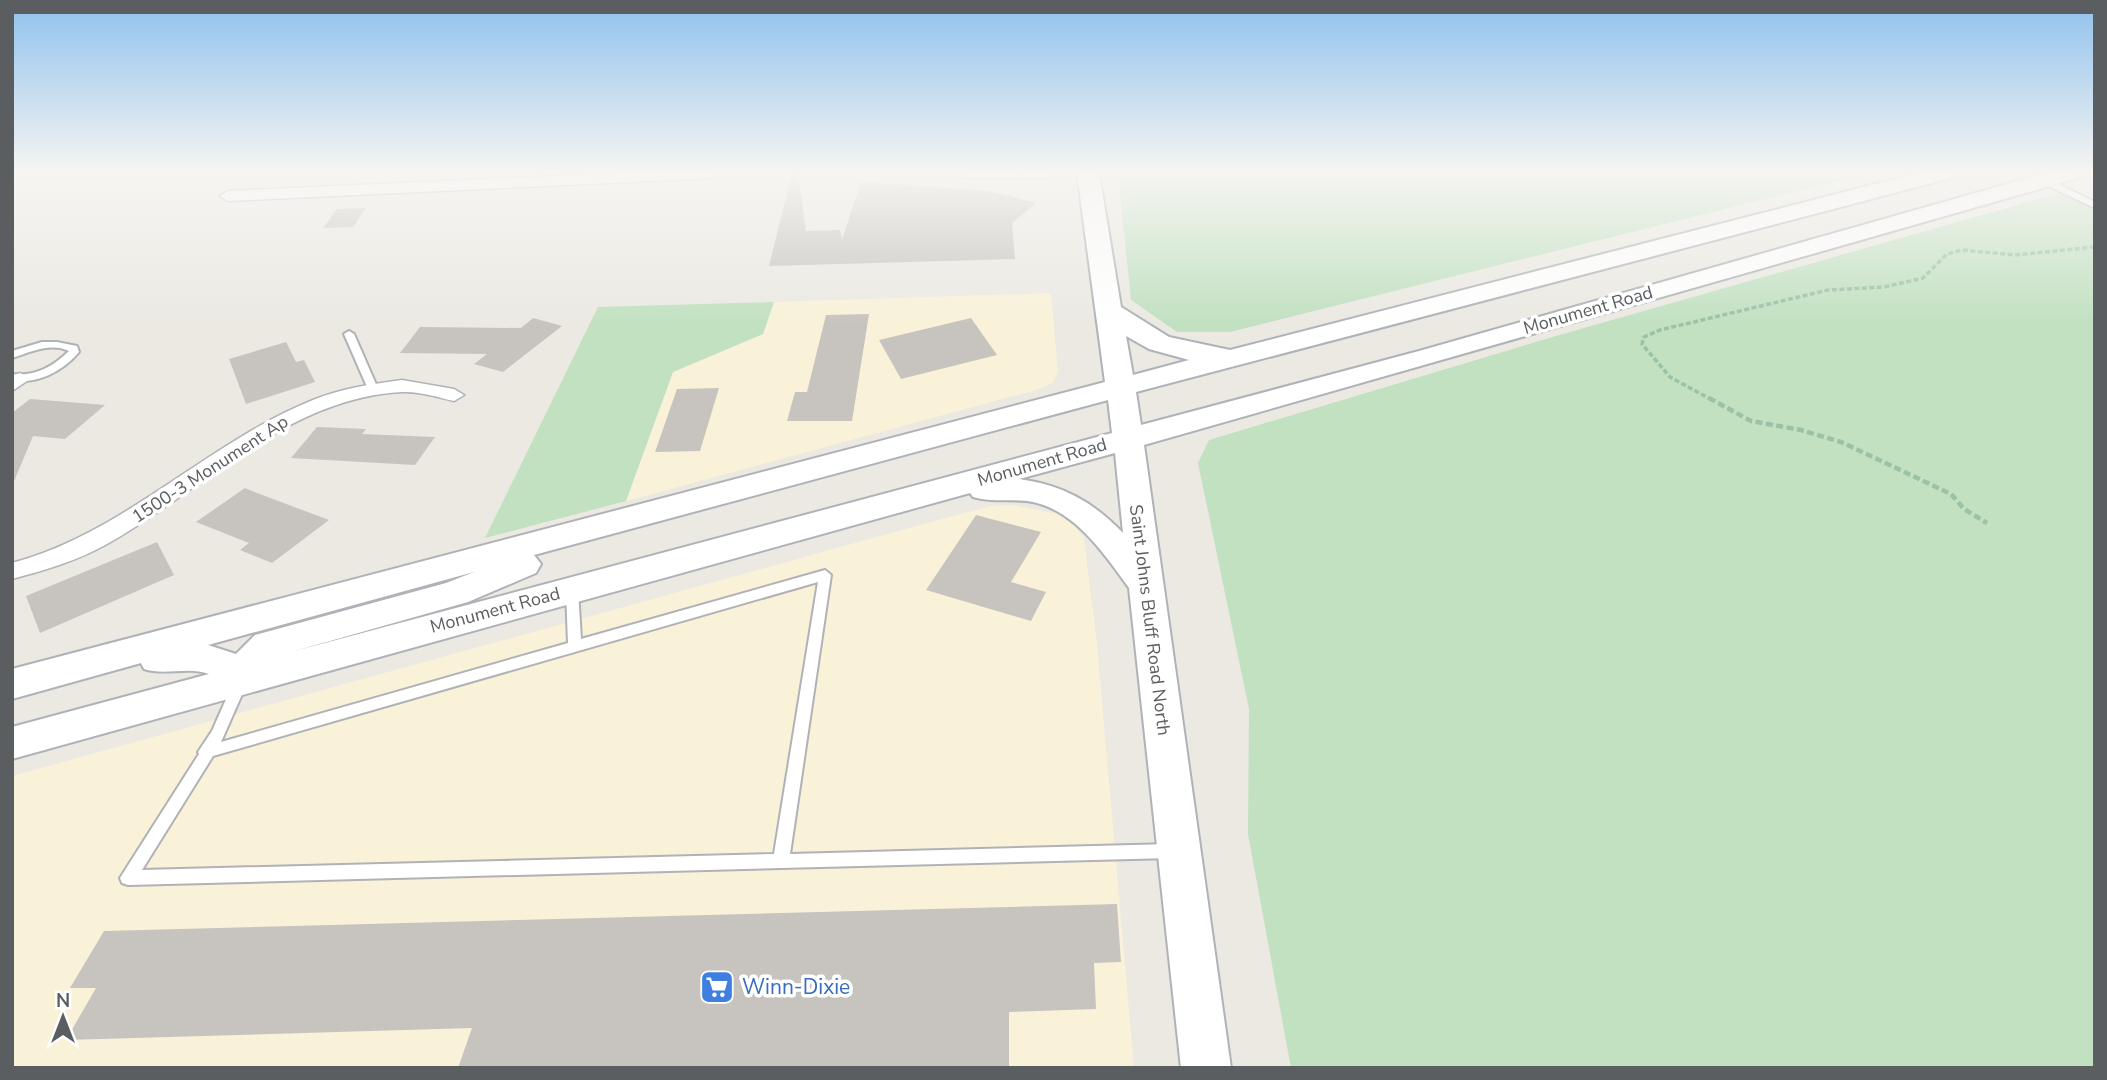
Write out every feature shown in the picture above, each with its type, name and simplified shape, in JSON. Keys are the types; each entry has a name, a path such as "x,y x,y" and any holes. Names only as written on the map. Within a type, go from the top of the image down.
{"main road":[{"name":"Saint Johns Bluff Road North","path":"1095,223 1128,438 1206,1068"},
{"path":"12,684 1119,388 1750,223"},
{"name":"Monument Road","path":"12,743 1429,357 1876,223"},
{"path":"1108,309 1134,332 1170,349 1195,354 1247,355"},
{"path":"923,496 1001,489 1039,492 1061,498 1102,528 1146,586"},
{"path":"76,666 202,657 227,664 241,679 251,661 268,645 456,593 531,561 591,528"}],"street":[{"name":"1500-3 Monument Ap","path":"12,571 54,559 100,538 295,414 373,389 404,386 454,395"}],"lane":[{"path":"349,334 373,389"},
{"path":"12,355 42,345 73,348 74,352 63,362 15,380"},
{"path":"205,752 825,575 781,861"},
{"path":"572,589 575,646"},
{"path":"241,679 233,703 128,878 1179,850"}],"path":[{"path":"1987,523 1964,509 1951,494 1841,442 1801,429 1751,421 1684,385 1670,377 1648,354 1642,344 1644,337 1660,330 1828,289 1884,287 1923,278 1947,254 1962,250 2015,256 2095,247"}],"shaded area":[{"path":"1051,293 1058,372 1053,383 1036,390 626,501 673,372 763,334 774,302"},
{"path":"1012,505 1058,514 1073,523 1084,538 1097,645 1134,1068 12,1068 12,776 949,517 992,506"}],"green space":[{"path":"1123,223 1666,223 1230,332 1177,332 1131,300"},
{"path":"1952,223 2095,223 2095,1068 1291,1068 1248,834 1249,709 1198,463 1209,440 1556,336"},
{"path":"774,302 763,334 673,372 626,501 485,538 598,307"}],"building":[{"path":"326,223 355,223 353,227 323,228"},
{"path":"780,223 805,223 806,231 840,230 842,240 847,223 1012,223 1015,259 769,266"},
{"path":"869,314 852,421 787,421 795,392 807,392 826,315"},
{"path":"533,318 562,326 503,372 474,364 487,354 400,353 420,327 521,328"},
{"path":"971,318 997,355 901,379 879,340"},
{"path":"286,342 296,362 304,360 315,382 246,404 229,359"},
{"path":"719,388 700,451 655,452 677,389"},
{"path":"30,399 105,405 65,439 33,436 12,486 12,413"},
{"path":"317,427 366,429 362,434 435,437 415,465 291,458"},
{"path":"245,488 329,520 272,563 240,550 249,543 196,522"},
{"path":"976,515 1041,532 1011,582 1046,592 1031,621 926,590"},
{"path":"157,542 174,575 40,633 26,596"},
{"path":"1117,904 1121,962 1094,963 1096,1009 1009,1012 1009,1068 458,1068 472,1028 66,1040 96,988 70,988 104,931"}],"place":[{"name":"Winn-Dixie","path":"717,987"}]}
